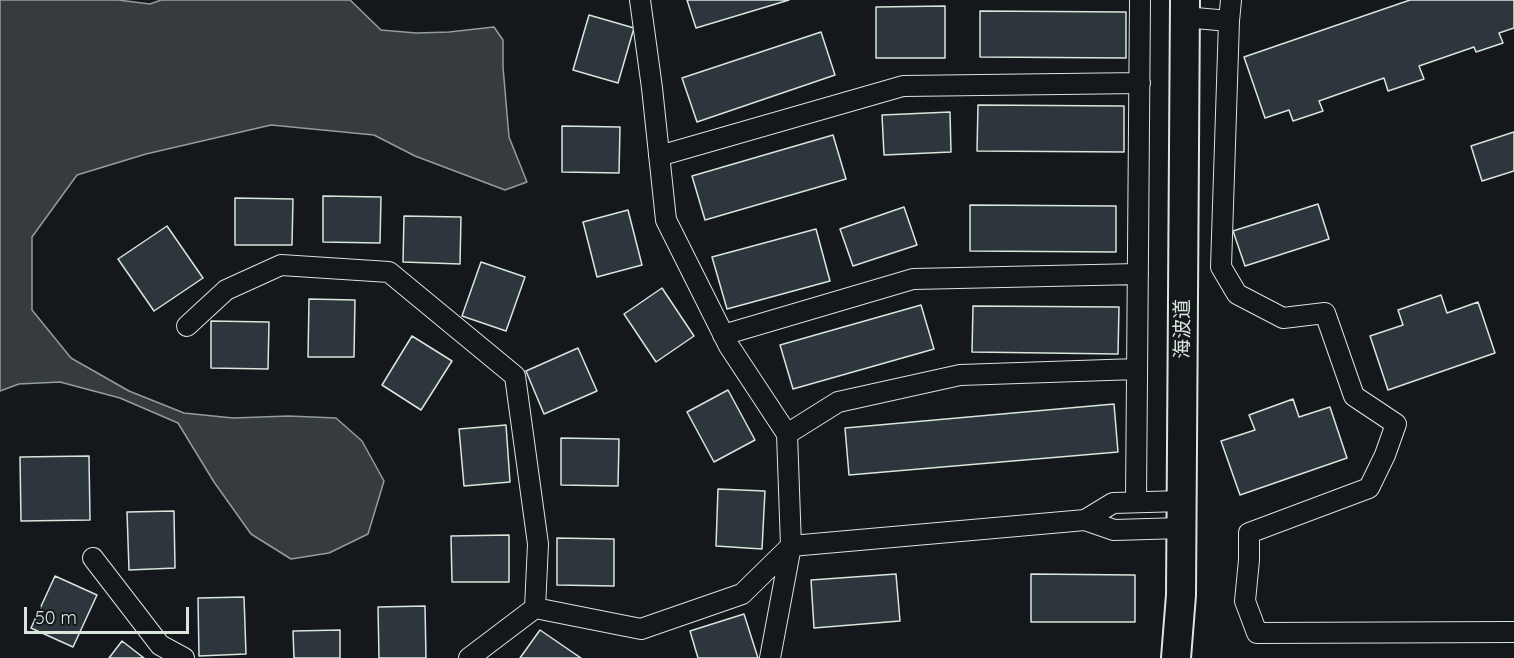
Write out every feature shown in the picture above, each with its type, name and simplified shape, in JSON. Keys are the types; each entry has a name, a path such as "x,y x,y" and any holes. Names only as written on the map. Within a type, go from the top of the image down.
{"street":[{"path":"640,0 666,220 729,346 787,434 791,546 770,658"},
{"path":"1136,502 1140,0"},
{"path":"1231,0 1221,267 1237,294 1283,318 1324,313 1354,396 1396,424 1385,455 1369,488 1249,533 1245,601 1257,633 1514,632"},
{"path":"1185,8 1229,21"},
{"name":"海波道","path":"1176,658 1181,595 1185,8"},
{"path":"659,156 903,86 1140,83"},
{"path":"187,326 226,290 281,265 389,272 515,376 538,544 536,608"},
{"path":"723,334 913,279 1138,274"},
{"path":"787,434 838,402 960,375 1137,369"},
{"path":"1085,520 1113,503 1136,502 1182,514"},
{"path":"469,658 536,608 641,629 742,594 791,546 1085,520 1114,530 1182,514"},
{"path":"93,558 160,645 184,658"}],"shaded area":[{"path":"0,0 118,0 150,4 161,0 350,0 381,30 416,33 494,27 503,40 509,137 527,182 505,190 415,156 374,135 271,125 146,154 77,175 32,237 32,310 71,358 129,391 184,413 233,418 288,416 336,418 362,441 384,481 368,534 329,553 291,559 251,534 214,482 178,423 120,398 60,382 19,384 0,391"}],"building":[{"path":"687,0 789,0 696,28"},
{"path":"1410,0 1514,0 1514,28 1499,33 1503,43 1476,52 1474,47 1419,66 1424,79 1388,91 1384,78 1319,101 1323,111 1293,121 1289,110 1265,118 1244,57"},
{"path":"945,6 945,58 876,58 876,7"},
{"path":"980,11 1126,12 1126,58 980,57"},
{"path":"589,15 634,28 618,83 573,70"},
{"path":"821,32 835,75 697,122 682,78"},
{"path":"978,105 1124,106 1124,152 977,151"},
{"path":"950,112 951,152 884,155 882,115"},
{"path":"562,126 620,127 619,173 562,172"},
{"path":"1514,132 1514,171 1482,181 1471,146"},
{"path":"833,135 846,179 705,220 692,176"},
{"path":"323,196 381,197 380,243 323,242"},
{"path":"235,198 293,199 292,245 235,245"},
{"path":"1318,204 1329,239 1245,266 1233,231"},
{"path":"970,205 1116,206 1116,252 970,251"},
{"path":"904,207 917,245 853,266 840,229"},
{"path":"628,210 642,265 597,277 583,222"},
{"path":"404,216 461,217 460,264 403,262"},
{"path":"167,226 203,278 154,311 118,259"},
{"path":"816,229 830,281 727,309 712,257"},
{"path":"481,262 525,277 506,331 462,316"},
{"path":"662,288 694,336 656,362 624,314"},
{"path":"1441,295 1447,313 1478,302 1495,353 1388,390 1370,336 1403,325 1398,310"},
{"path":"309,299 355,300 354,357 308,357"},
{"path":"921,305 934,349 793,389 780,345"},
{"path":"973,306 1119,307 1118,354 972,352"},
{"path":"211,321 269,322 268,369 211,368"},
{"path":"412,336 452,361 421,410 382,385"},
{"path":"578,348 597,391 544,414 526,371"},
{"path":"728,390 755,440 714,462 687,412"},
{"path":"1293,399 1299,417 1330,407 1347,458 1240,495 1221,441 1255,430 1249,415"},
{"path":"1114,404 1118,452 849,475 845,428"},
{"path":"506,425 510,482 464,486 459,429"},
{"path":"561,438 619,439 618,486 561,485"},
{"path":"89,456 90,520 21,521 20,457"},
{"path":"718,489 765,491 762,549 716,546"},
{"path":"174,511 175,568 129,570 127,512"},
{"path":"509,535 509,582 452,582 451,536"},
{"path":"557,538 614,539 614,586 557,585"},
{"path":"896,574 900,621 814,628 811,580"},
{"path":"1031,574 1135,575 1135,622 1031,622"},
{"path":"55,576 97,595 73,647 31,628"},
{"path":"244,597 246,654 199,656 198,598"},
{"path":"425,606 426,658 379,658 378,607"},
{"path":"744,614 758,658 698,658 690,631"},
{"path":"340,630 340,658 294,658 293,631"},
{"path":"540,630 581,658 520,658"},
{"path":"122,641 144,658 109,658"}]}
